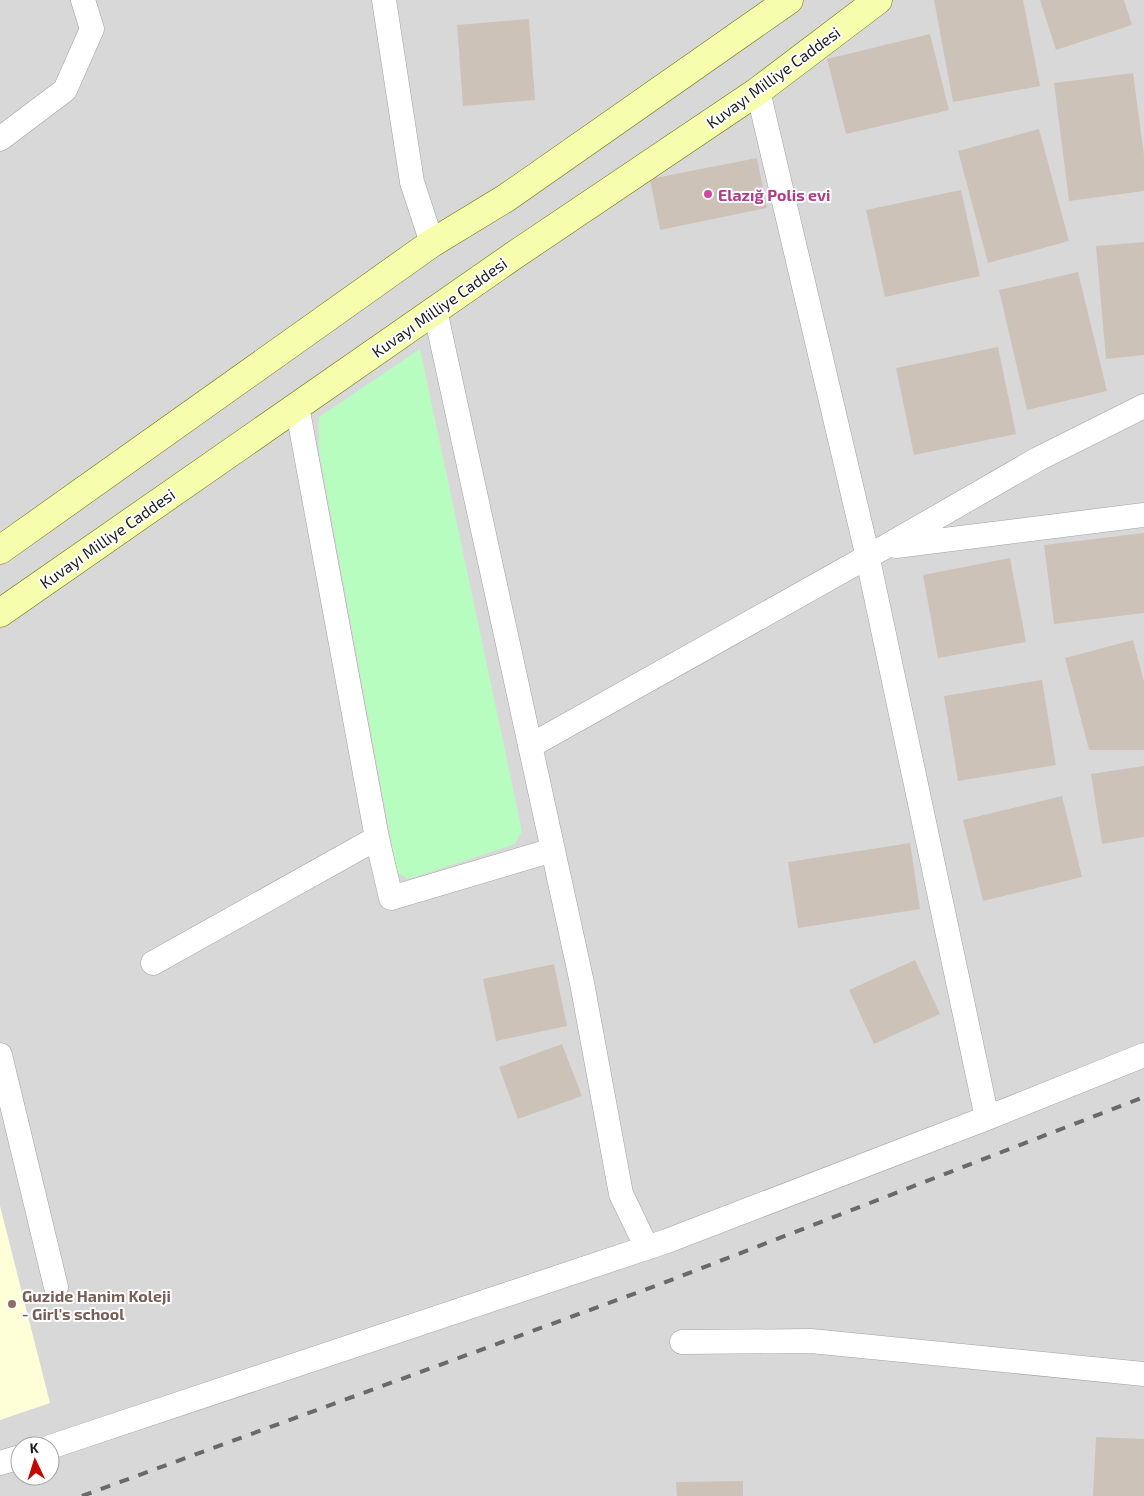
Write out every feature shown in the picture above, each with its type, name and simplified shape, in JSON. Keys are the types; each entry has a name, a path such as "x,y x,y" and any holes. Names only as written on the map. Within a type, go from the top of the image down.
{"main road":[{"path":"0,550 432,243 506,198 766,7 789,0"},
{"name":"Kuvayı Milliye Caddesi","path":"0,613 435,310 758,91 878,0"}],"street":[{"path":"0,139 65,90 92,29 83,0"},
{"path":"384,0 412,182 432,243"},
{"path":"758,91 876,552 987,1118"},
{"path":"435,310 582,983 621,1194 647,1248"},
{"path":"297,406 377,838 391,898 553,850"},
{"path":"530,746 1038,459 1144,406"},
{"path":"876,552 1144,515"},
{"path":"153,963 377,838"},
{"path":"0,1055 56,1287"},
{"path":"60,1444 647,1248 987,1118 1144,1055"},
{"path":"682,1342 811,1341 1144,1374"}],"shaded area":[{"path":"0,0 1144,0 1144,1485 1109,1496 0,1496"},
{"name":"Guzide Hanim Koleji - Girl's school","path":"0,1206 50,1403 0,1420"}],"green space":[{"path":"420,349 522,831 515,844 408,879 397,872 319,450 319,417"}],"building":[{"path":"934,0 1023,0 1040,86 953,102"},
{"path":"1040,0 1124,0 1132,25 1056,50"},
{"path":"529,19 535,100 463,106 457,25"},
{"path":"930,34 949,110 846,134 827,59"},
{"path":"1133,73 1144,155 1144,191 1069,201 1054,83"},
{"path":"1039,129 1069,241 988,263 958,151"},
{"name":"Elazığ Polis evi","path":"757,158 767,208 660,230 650,179"},
{"path":"961,190 980,276 885,297 866,210"},
{"path":"1144,242 1144,355 1106,359 1096,246"},
{"path":"1078,272 1107,391 1027,410 999,290"},
{"path":"998,347 1016,434 914,455 896,368"},
{"path":"1144,533 1144,613 1054,624 1044,545"},
{"path":"1010,558 1026,642 938,658 923,575"},
{"path":"1133,640 1144,682 1144,750 1089,750 1065,658"},
{"path":"1042,680 1056,765 958,781 944,696"},
{"path":"1144,766 1144,837 1102,844 1091,774"},
{"path":"1062,796 1082,877 983,901 963,820"},
{"path":"910,843 920,909 798,928 788,862"},
{"path":"915,960 940,1014 874,1044 849,990"},
{"path":"554,964 567,1026 496,1041 483,979"},
{"path":"562,1044 582,1096 518,1119 499,1067"},
{"path":"1096,1437 1144,1439 1144,1496 1093,1496"},
{"path":"743,1481 743,1496 677,1496 676,1482"}],"railway":[{"path":"82,1496 658,1285 1144,1097"}],"place":[{"name":"Elazığ Polis evi","path":"708,194"},
{"name":"Guzide Hanim Koleji - Girl's school","path":"12,1304"}]}
